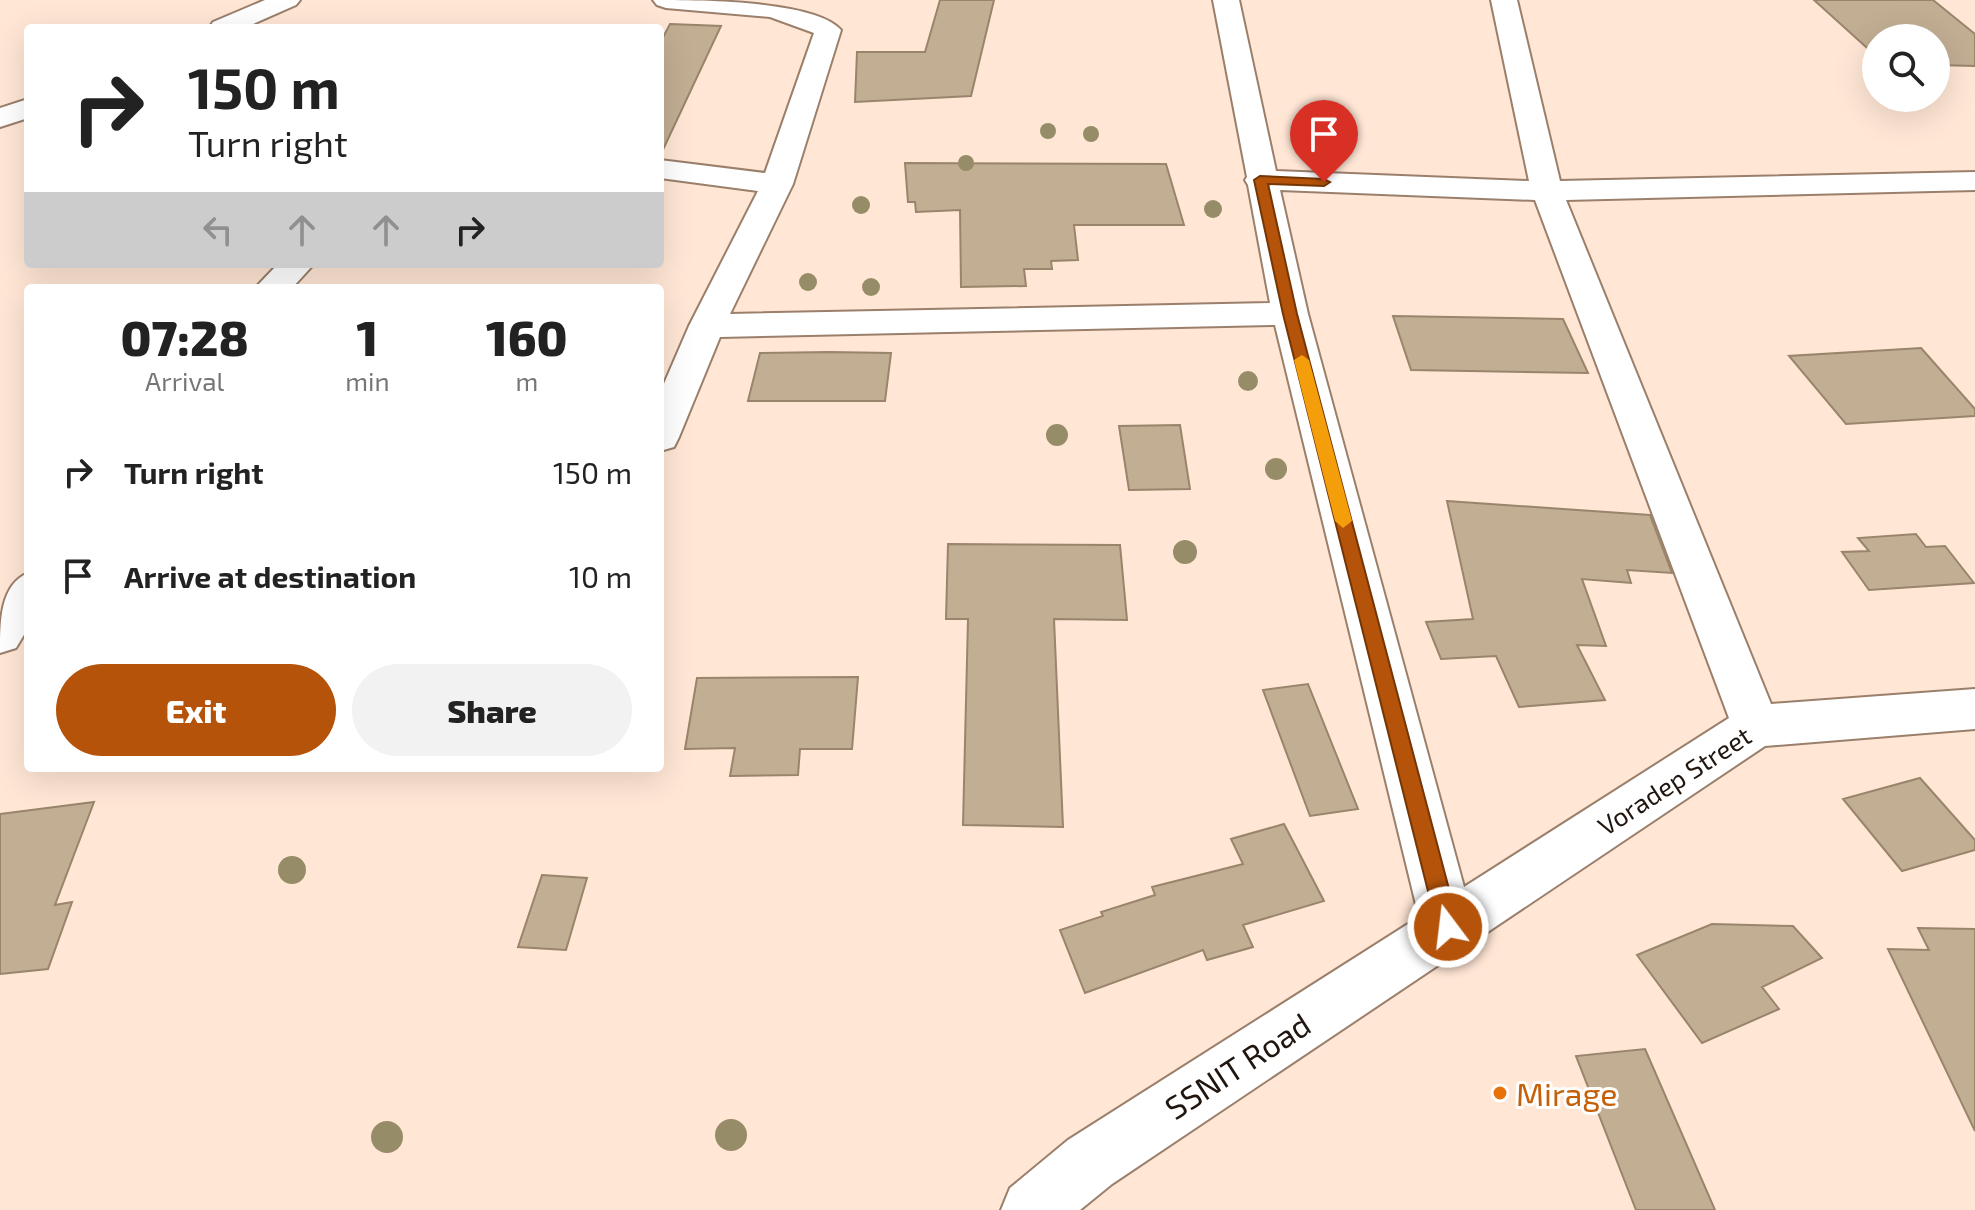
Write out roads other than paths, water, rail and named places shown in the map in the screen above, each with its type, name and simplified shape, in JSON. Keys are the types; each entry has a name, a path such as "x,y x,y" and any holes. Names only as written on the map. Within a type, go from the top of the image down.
{"street":[{"path":"234,24 287,0"},
{"path":"664,428 707,326 777,184 813,83 828,30 803,15 773,8 666,0"},
{"path":"1226,0 1260,180 1290,314 1448,927"},
{"path":"1504,0 1547,191 1756,726"},
{"path":"0,118 24,109"},
{"path":"664,170 777,184"},
{"path":"1260,180 1547,191 1975,181"},
{"path":"276,284 293,268"},
{"path":"707,326 1290,314"},
{"path":"0,635 24,596"},
{"name":"Voradep Street","path":"1448,927 1756,726 1975,709"},
{"name":"SSNIT Road","path":"1032,1210 1090,1162 1448,927"}],"place":[{"name":"Mirage","path":"1500,1093"}]}
